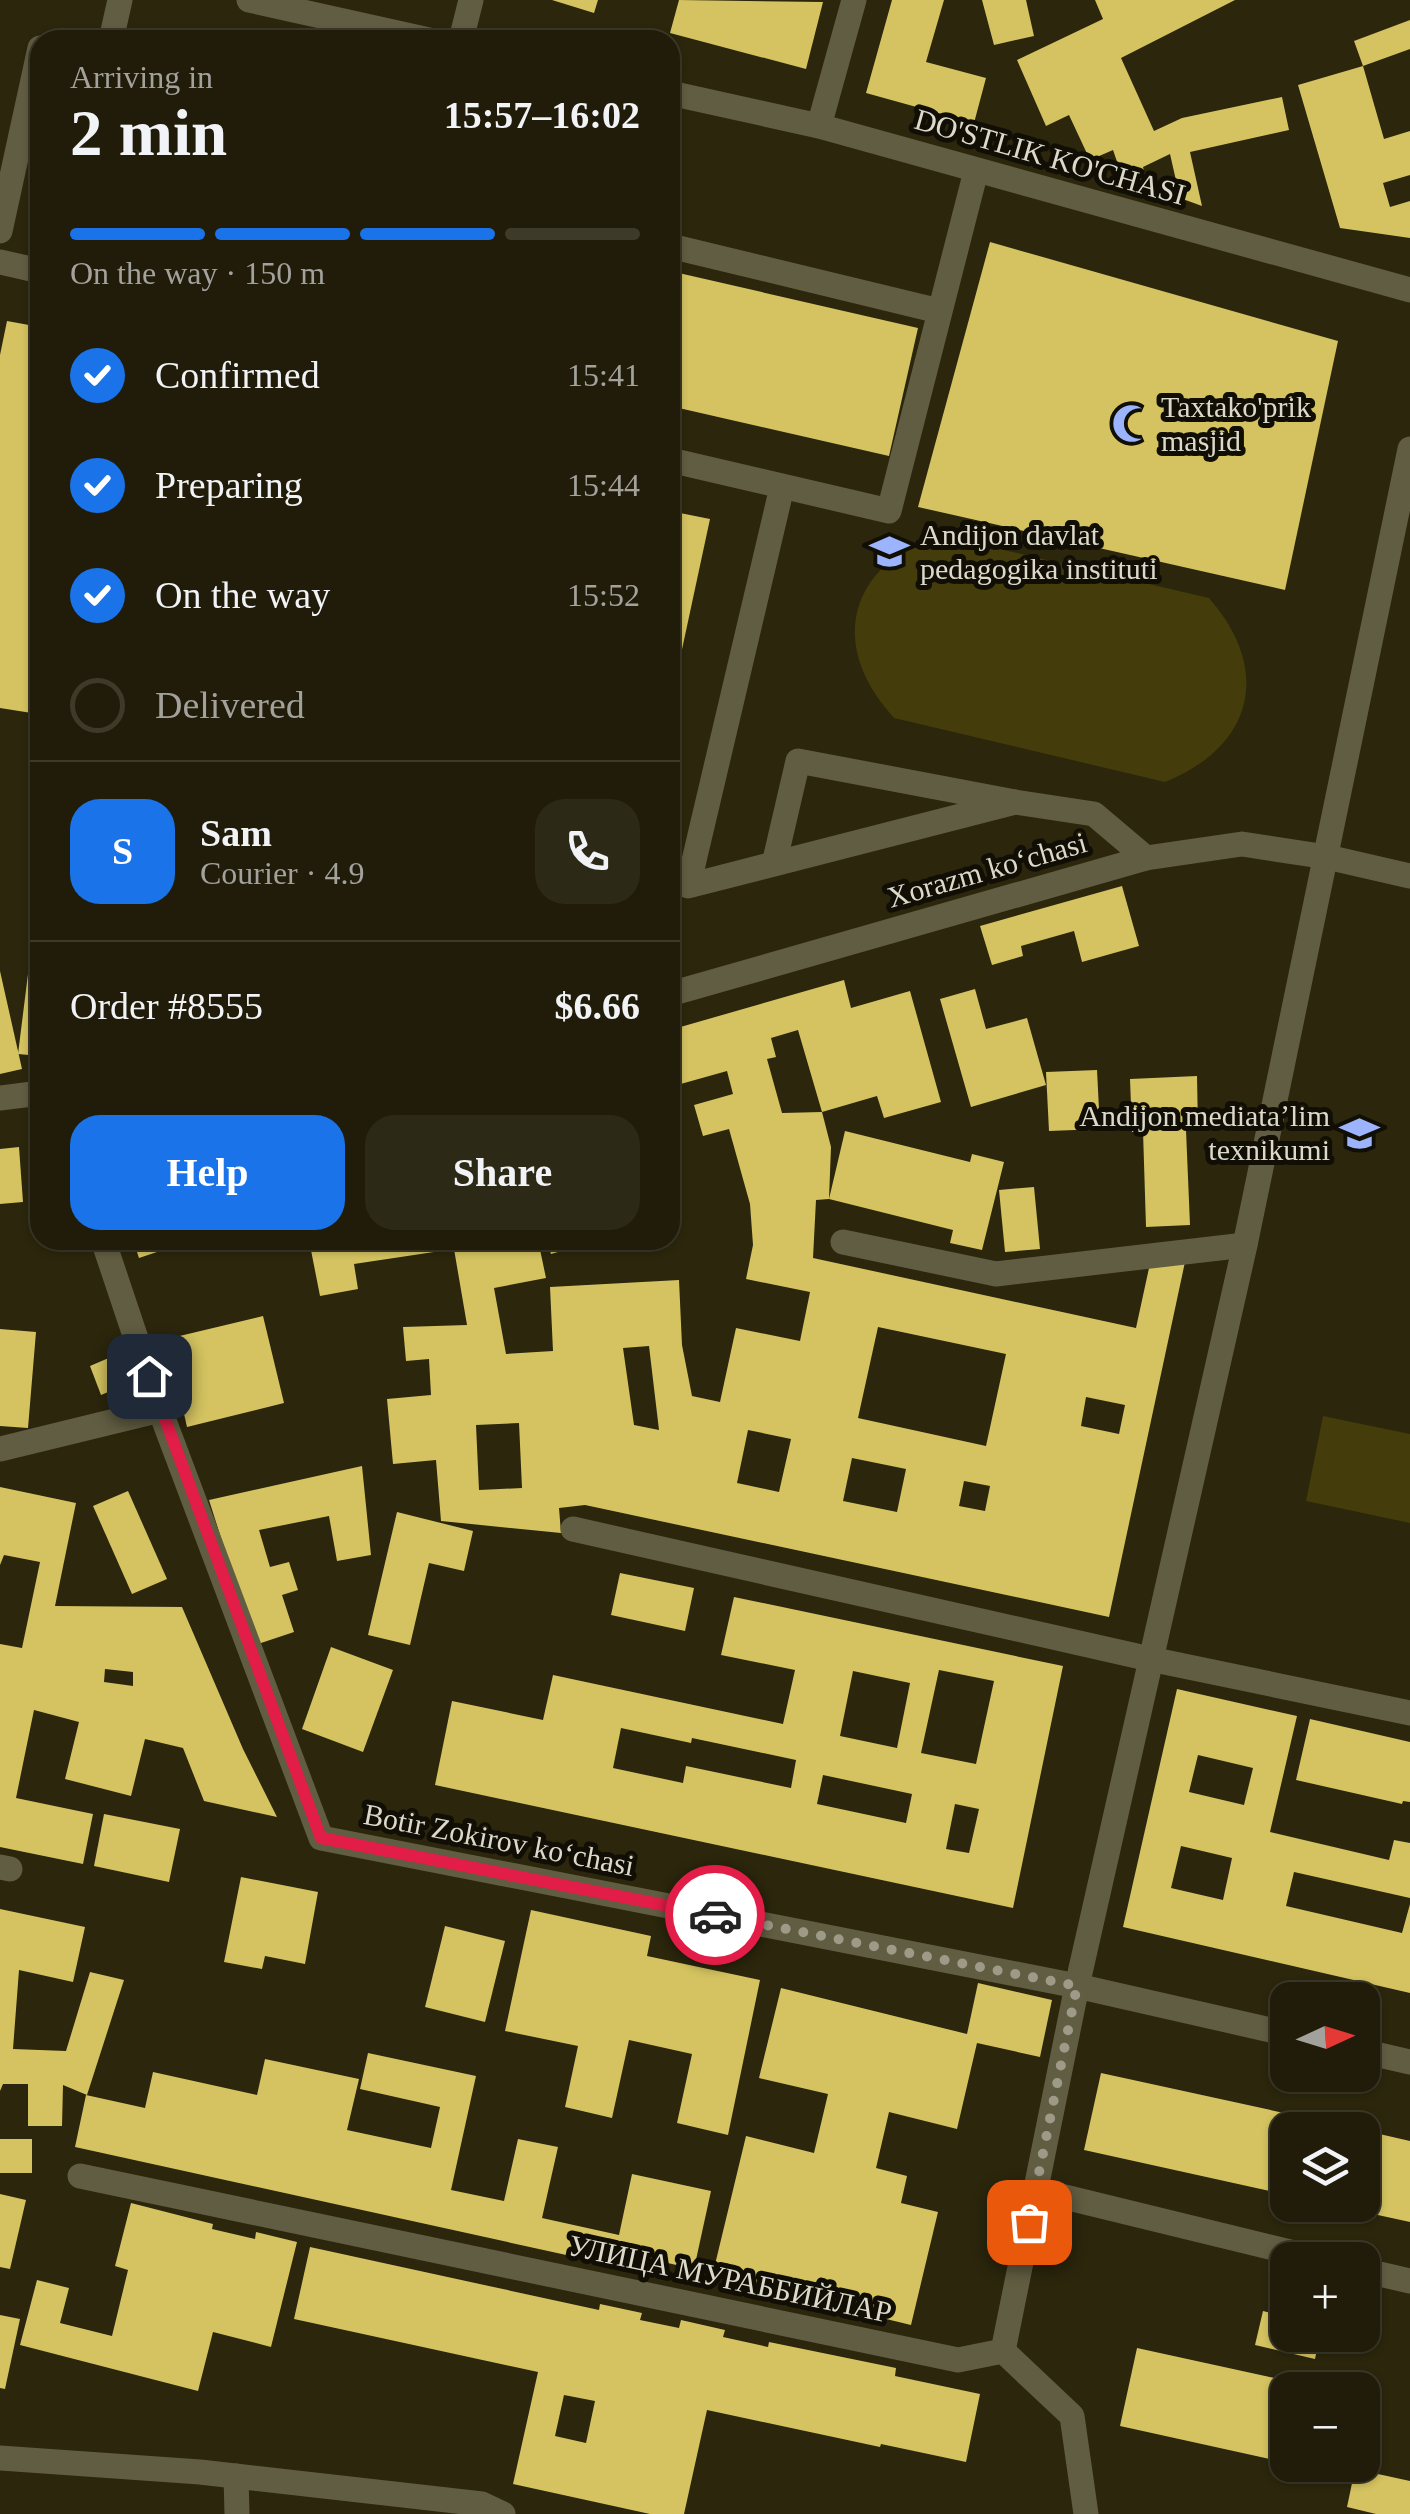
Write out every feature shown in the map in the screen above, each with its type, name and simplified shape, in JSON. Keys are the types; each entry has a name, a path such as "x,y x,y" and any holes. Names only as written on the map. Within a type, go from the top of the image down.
{"street":[{"path":"113,30 120,0"},
{"path":"249,0 366,30"},
{"path":"464,30 471,0"},
{"path":"819,126 854,0"},
{"path":"0,231 30,87"},
{"name":"DO'STLIK KO'CHASI","path":"680,95 819,126 1410,290"},
{"path":"680,462 889,511 976,171"},
{"path":"680,248 938,311"},
{"path":"0,262 30,269"},
{"path":"1086,2514 1072,2416 1003,2352 1077,1986 1245,1246 1410,448"},
{"path":"782,487 688,886 1015,802"},
{"path":"774,864 798,761 1094,814 1146,858"},
{"name":"Xorazm koʻchasi","path":"680,991 1146,858 1242,844 1327,857 1410,876"},
{"path":"0,1098 30,1094"},
{"path":"843,1242 996,1274 1245,1246"},
{"name":"Botir Zokirov koʻchasi","path":"106,1250 160,1410 321,1838 1077,1986 1270,2030"},
{"path":"0,1450 160,1410"},
{"path":"572,1529 1150,1659 1410,1712"},
{"path":"1380,2055 1410,2062"},
{"name":"УЛИЦА МУРАББИЙЛАР","path":"80,2176 958,2360 1003,2352"},
{"path":"1036,2190 1270,2247"},
{"path":"1380,2274 1410,2281"},
{"path":"0,2458 236,2476 482,2504 503,2514"},
{"path":"236,2476 237,2514"}],"shaded area":[{"path":"936,534 1209,598 1229,625 1241,652 1246,678 1244,704 1235,727 1195,767 1165,782 894,718 873,691 860,664 855,638 857,613 866,589 882,568 906,549"},
{"path":"1323,1416 1410,1434 1410,1523 1306,1501"}],"building":[{"path":"552,0 598,0 594,13"},
{"path":"679,0 823,2 806,69 671,30"},
{"path":"892,0 944,0 926,62 986,78 974,123 866,93"},
{"path":"982,0 1026,0 1034,36 994,45"},
{"path":"1095,0 1235,0 1121,58 1154,131 1182,118 1282,97 1289,130 1190,152 1202,206 1180,198 1170,154 1143,167 1147,184 1123,179 1113,150 1090,160 1069,115 1046,126 1017,60 1103,19"},
{"path":"1410,20 1410,49 1363,66 1354,41"},
{"path":"1363,66 1384,139 1410,131 1410,175 1383,183 1390,207 1410,201 1410,238 1340,228 1298,85"},
{"name":"Taxtako'prik masjid","path":"990,242 1338,341 1285,590 918,507"},
{"path":"680,273 918,328 889,456 680,408"},
{"path":"7,321 30,325 30,713 0,708 0,355"},
{"path":"680,513 710,519 680,659"},
{"path":"1122,886 1139,946 1082,962 1074,931 1021,946 1023,956 992,965 980,926"},
{"path":"30,958 30,1055 18,1054"},
{"path":"0,971 22,1069 0,1074"},
{"path":"844,980 851,1008 910,991 941,1102 884,1118 877,1096 822,1112 831,1147 829,1199 816,1200 813,1258 1136,1328 1149,1268 1185,1262 1109,1617 585,1505 559,1508 561,1533 441,1521 436,1460 393,1464 387,1399 431,1395 429,1359 406,1361 403,1327 467,1325 454,1250 540,1250 546,1278 494,1288 506,1354 553,1351 550,1287 679,1280 682,1345 692,1396 720,1402 736,1328 800,1341 810,1292 746,1279 753,1245 750,1204 729,1129 703,1136 694,1105 733,1094 727,1071 680,1084 680,1027","holes":["798,1030 822,1112 782,1113 767,1059 776,1057 771,1038","878,1327 1006,1354 986,1446 858,1418","649,1346 659,1430 634,1425 623,1348","1086,1397 1125,1405 1119,1434 1081,1426","519,1423 522,1488 479,1490 476,1425","748,1430 791,1439 779,1492 737,1483","852,1458 906,1469 897,1512 843,1501","964,1481 990,1486 985,1511 959,1506"]},
{"path":"975,989 986,1029 1027,1018 1046,1085 971,1107 940,999"},
{"path":"1097,1070 1100,1129 1049,1131 1046,1072"},
{"path":"1197,1076 1198,1129 1186,1130 1190,1225 1146,1227 1143,1131 1132,1132 1130,1079"},
{"path":"845,1131 970,1162 972,1154 1004,1162 982,1250 950,1243 953,1230 829,1199"},
{"path":"19,1147 23,1202 0,1204 0,1149"},
{"path":"1034,1187 1040,1249 1005,1252 999,1190"},
{"path":"136,1250 156,1250 157,1252 139,1258"},
{"path":"311,1250 447,1250 354,1264 358,1289 320,1296"},
{"path":"263,1316 284,1403 187,1427 167,1339"},
{"path":"0,1329 36,1332 28,1428 0,1426"},
{"path":"118,1354 130,1383 101,1395 90,1366"},
{"path":"362,1466 371,1555 337,1561 329,1516 259,1530 270,1567 289,1562 298,1590 282,1595 294,1632 255,1645 209,1500"},
{"path":"0,1487 76,1503 55,1606 182,1607 277,1817 204,1801 183,1748 145,1739 131,1796 65,1779 79,1722 34,1710 16,1798 93,1814 83,1864 0,1847 0,1644 22,1648 40,1562 4,1555 0,1565","holes":["105,1669 133,1672 133,1686 104,1682"]},
{"path":"128,1491 167,1579 132,1594 93,1506"},
{"path":"397,1512 473,1531 464,1571 429,1563 410,1645 368,1635"},
{"path":"620,1573 694,1588 685,1631 611,1615"},
{"path":"734,1597 1063,1666 1013,1908 435,1785 452,1701 543,1720 553,1675 783,1724 795,1670 721,1655","holes":["939,1670 994,1681 976,1764 921,1753","853,1671 910,1683 897,1748 840,1736","621,1728 796,1760 791,1788 686,1766 683,1783 613,1768","823,1775 912,1794 906,1823 817,1804","955,1804 979,1809 969,1853 946,1849"]},
{"path":"331,1647 393,1670 363,1752 302,1729"},
{"path":"1177,1689 1297,1716 1270,1832 1389,1860 1394,1840 1410,1843 1410,1898 1294,1872 1286,1906 1402,1933 1410,1904 1410,1993 1380,1986 1380,1982 1362,1982 1123,1927","holes":["1198,1755 1253,1768 1244,1805 1189,1792","1181,1846 1232,1858 1223,1900 1171,1888"]},
{"path":"1310,1719 1410,1742 1410,1802 1402,1804 1296,1780"},
{"path":"104,1814 180,1829 169,1882 94,1866"},
{"path":"241,1877 318,1892 305,1964 265,1956 262,1969 224,1962"},
{"path":"0,1909 85,1927 73,1982 19,1970 13,2049 66,2051 90,1972 124,1980 87,2095 63,2085 62,2126 28,2126 28,2084 3,2084 0,2091"},
{"path":"531,1910 651,1936 647,1956 760,1980 728,2135 677,2123 692,2054 629,2040 612,2118 565,2107 578,2046 505,2031"},
{"path":"445,1926 505,1941 485,2022 425,2007"},
{"path":"978,1983 1052,2000 1040,2057 977,2043 957,2129 889,2112 876,2168 907,2176 901,2203 938,2212 911,2325 712,2277 746,2136 814,2153 828,2094 759,2078 781,1988 967,2034"},
{"path":"368,2053 476,2076 451,2190 504,2201 518,2139 558,2147 542,2218 619,2235 632,2174 711,2191 694,2269 615,2251 612,2265 75,2147 86,2095 145,2108 153,2072 257,2095 265,2059 359,2079 347,2130 431,2148 440,2107 360,2089"},
{"path":"1101,2073 1280,2112 1270,2112 1270,2191 1084,2150"},
{"path":"1380,2134 1410,2141 1410,2222 1380,2215"},
{"path":"0,2139 32,2139 32,2173 0,2173"},
{"path":"0,2194 26,2200 10,2269 0,2267"},
{"path":"131,2203 213,2224 212,2229 255,2239 256,2232 297,2242 271,2347 213,2332 198,2391 20,2345 37,2280 69,2288 60,2323 112,2336 128,2270 115,2266"},
{"path":"310,2247 599,2310 600,2304 642,2313 640,2320 679,2328 681,2320 725,2330 723,2337 768,2347 769,2342 896,2368 895,2376 980,2394 966,2462 707,2410 684,2514 650,2514 513,2484 538,2372 294,2319","holes":["564,2395 595,2401 586,2443 555,2436"]},
{"path":"1263,2311 1270,2313 1270,2348 1255,2345"},
{"path":"0,2315 20,2319 5,2389 0,2388"},
{"path":"1137,2348 1270,2377 1270,2459 1120,2426"},
{"path":"1285,2352 1316,2352 1315,2359"},
{"path":"1380,2474 1410,2481 1410,2514 1376,2514 1347,2507 1352,2482 1380,2482"}],"way so far":[{"path":"715,1915 1077,1986 1029,2222"}],"place":[{"name":"Taxtako'prik masjid","path":"1131,424"},
{"name":"Andijon davlat pedagogika instituti","path":"890,552"},
{"name":"Andijon mediataʼlim texnikumi","path":"1360,1133"}],"route":[{"path":"149,1376 321,1838 715,1915"}]}
